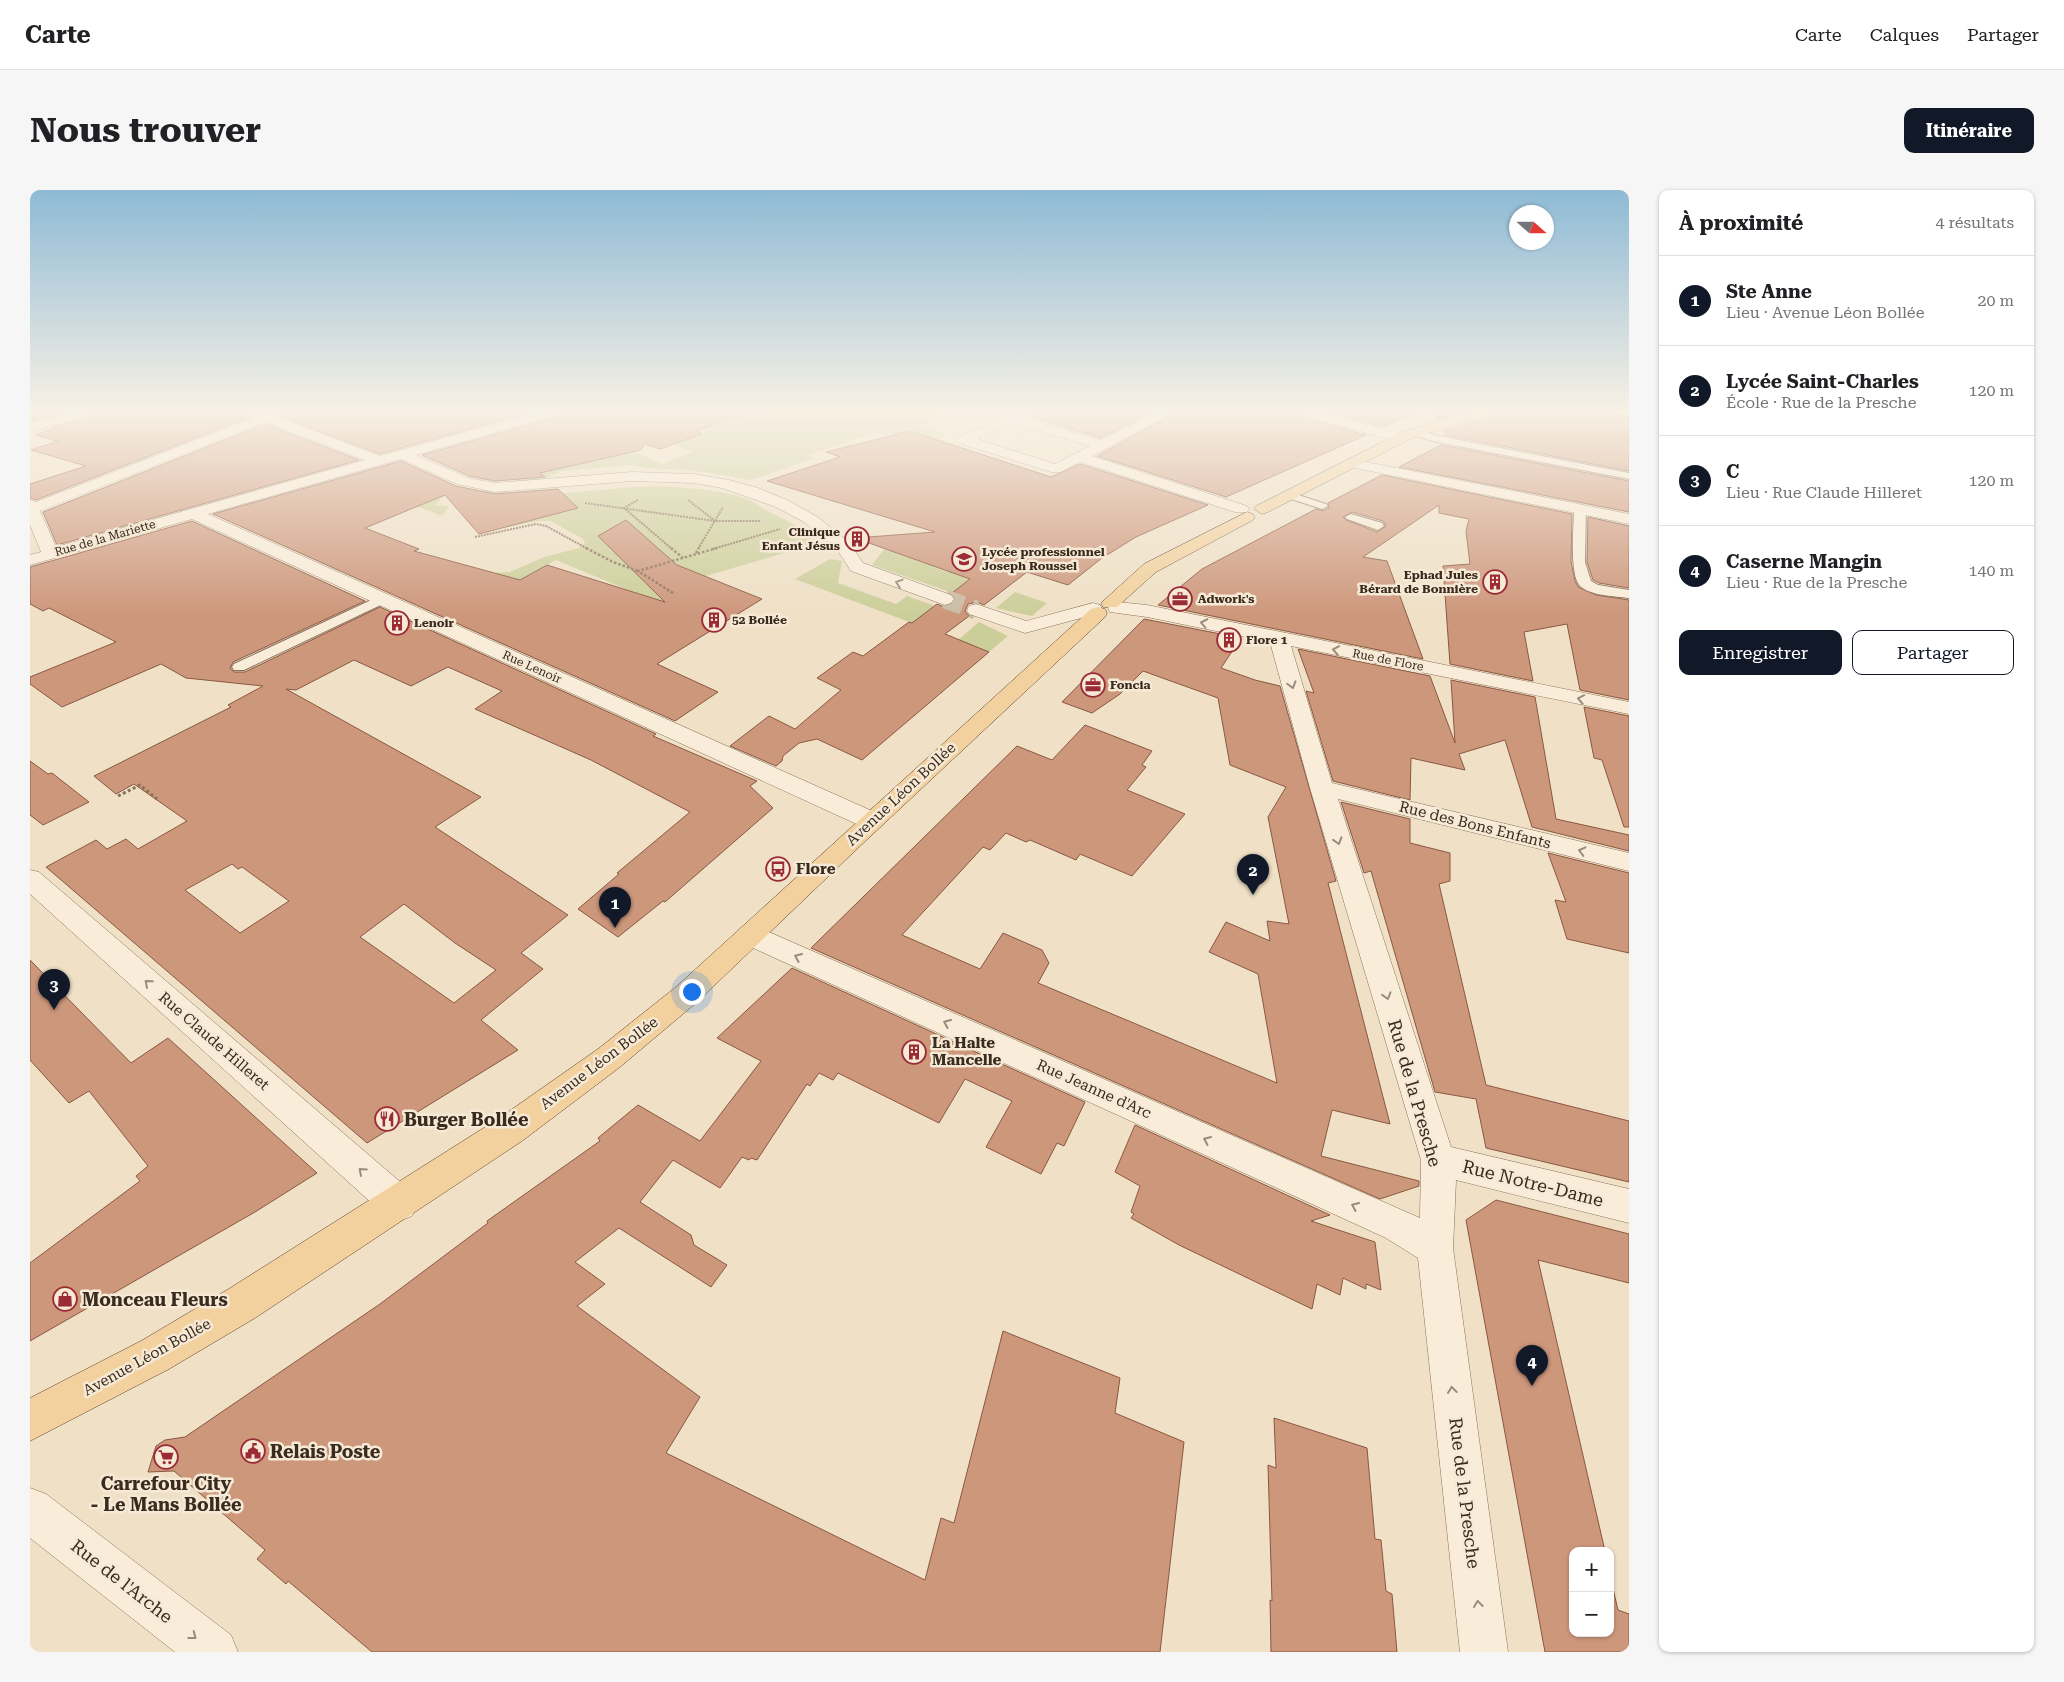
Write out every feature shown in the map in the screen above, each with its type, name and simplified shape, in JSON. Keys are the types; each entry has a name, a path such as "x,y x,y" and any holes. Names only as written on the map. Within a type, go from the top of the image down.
{"main road":[{"name":"Avenue Léon Bollée","path":"30,1420 155,1355 399,1204 510,1130 609,1058 686,995 872,821 1150,568 1250,512 1320,479"}],"street":[{"path":"50,553 31,507 103,479"},
{"name":"Rue de la Mariette","path":"30,560 313,479"},
{"path":"461,479 472,484 521,486 593,479"},
{"path":"695,479 735,485 759,492 805,521 849,553 853,564 857,567 945,599"},
{"path":"1148,479 1250,512"},
{"path":"1433,479 1629,519"},
{"name":"Rue Lenoir","path":"192,513 872,821"},
{"path":"976,610 1025,627 1104,608"},
{"name":"Rue de Flore","path":"1104,608 1147,611 1629,708"},
{"name":"Rue de la Presche","path":"1279,638 1322,788 1438,1160 1439,1201 1435,1248 1484,1652"},
{"name":"Rue des Bons Enfants","path":"1322,788 1629,862"},
{"name":"Rue Claude Hilleret","path":"30,879 399,1204"},
{"name":"Rue Jeanne d'Arc","path":"750,935 1399,1226 1435,1248"},
{"name":"Rue Notre-Dame","path":"1438,1160 1629,1206"},
{"name":"Rue de l'Arche","path":"30,1510 214,1652"}],"lane":[{"path":"1289,495 1322,506"},
{"path":"1580,509 1579,562 1585,583 1594,588 1629,594"},
{"path":"1351,517 1378,526"},
{"path":"239,667 382,599"}],"path":[{"path":"567,482 585,504 715,521 805,521"},
{"path":"696,554 735,485"},
{"path":"624,508 640,498"},
{"path":"624,508 683,558"},
{"path":"638,571 805,521"},
{"path":"476,537 489,536 526,525 541,525 613,562 638,571 674,593"},
{"path":"118,796 140,785 157,800"}],"green space":[{"path":"480,479 537,479 525,481"},
{"path":"654,486 727,493 742,497 799,527 821,550 784,553 682,583 669,607 556,560 518,582 493,573 510,572 544,557 579,548 585,543 583,539 551,521 539,521 482,532 470,524 464,512 476,495 490,490 505,491 503,495 541,495"},
{"path":"447,493 435,505 449,506 442,516 407,502"},
{"path":"885,548 936,566 934,567 947,572 950,570 971,580 953,593 872,565"},
{"path":"830,559 842,561 838,583 896,604 907,596 935,606 912,623 795,579"},
{"path":"1015,592 1047,603 1032,616 996,608"},
{"path":"979,622 1008,636 989,652 958,640"}],"building":[{"path":"45,479 90,479 36,500 30,498 30,484"},
{"path":"126,479 291,479 57,545 43,512"},
{"path":"336,479 441,479 456,486 495,494 558,489 578,508 479,534 445,495 365,528 419,549 414,551 520,580 547,565 665,602 598,536 626,520 677,565 762,599 657,664 718,692 675,721 213,514"},
{"path":"486,479 517,479 495,481"},
{"path":"772,479 1128,479 1208,505 1136,537 1102,558 1068,585 1027,572 984,605 977,602 968,604 965,611 969,616 945,634 989,652 862,760 817,739 799,743 783,756 782,761 776,766 730,746 769,716 795,729 841,690 817,678 853,652 863,656 937,604 944,607 952,605 956,599 952,593 970,579 855,538 935,532 767,481"},
{"path":"1170,479 1266,479 1226,497"},
{"path":"1374,479 1403,479 1572,514 1571,561 1578,587 1596,595 1629,600 1629,700 1580,690 1567,624 1524,632 1533,681 1450,664 1443,566 1470,564 1466,531 1469,519 1439,513 1439,505 1363,557 1387,561 1423,659 1158,605 1202,569 1316,509 1323,511 1329,508 1328,503","holes":["1352,512 1383,521 1386,526 1377,532 1346,520 1343,517"]},
{"path":"1461,479 1620,479 1629,481 1629,512"},
{"path":"1588,517 1629,526 1629,588 1599,583 1593,580 1587,562"},
{"path":"192,521 365,601 233,662 230,668 234,672 245,672 380,607 656,734 653,736 757,781 750,786 773,808 665,902 663,901 618,937 578,909 619,874 617,873 690,812 591,760 475,709 502,691 448,667 411,686 354,660 296,690 286,689 481,797 435,827 568,915 521,953 543,969 481,1020 518,1050 367,1143 46,867 96,840 107,849 126,839 138,849 187,821 134,784 116,794 94,776 231,707 228,705 263,686 186,678 161,664 62,707 30,684 30,677 116,642 49,608 43,611 30,604 30,567","holes":["232,864 238,869 242,867 289,901 240,933 185,890","404,904 455,943 496,970 454,1003 360,937"]},
{"path":"1144,619 1241,638 1221,668 1255,680 1280,686 1336,881 1328,883 1390,1124 1332,1110 1321,1156 1419,1181 1419,1186 1380,1199 811,948 1017,746 1052,760 1085,725 1152,751 1142,765 1146,767 1127,790 1185,814 1132,876 1080,854 1076,860 1030,840 1026,842 1006,833 990,850 983,847 902,935 980,969 1003,933 1042,950 1049,963 1038,983 1277,1083 1258,974 1209,952 1226,922 1270,941 1267,921 1289,924 1268,817 1286,787 1230,765 1218,698 1143,671 1120,694 1092,713 1062,702"},
{"path":"1298,649 1430,676 1455,743 1451,680 1535,697 1556,819 1629,835 1629,851 1532,827 1505,740 1459,754 1465,770 1411,758 1410,800 1333,781 1306,691 1314,693"},
{"path":"1584,707 1629,716 1629,827 1624,827 1602,760 1594,758"},
{"path":"30,761 48,774 52,773 89,802 43,825 30,815"},
{"path":"1341,802 1410,819 1410,843 1450,853 1450,881 1439,884 1486,1085 1629,1121 1629,1182 1486,1148 1476,1099 1435,1092 1371,871 1364,873"},
{"path":"1548,853 1629,873 1629,953 1567,939 1555,900 1566,902"},
{"path":"30,960 131,1063 168,1038 317,1173 255,1212 30,1341 30,1263 140,1181 136,1176 148,1166 89,1091 69,1103 30,1060"},
{"path":"792,968 1085,1102 1064,1146 1057,1143 1041,1174 986,1147 1012,1101 965,1079 939,1123 838,1073 833,1080 819,1073 810,1086 807,1084 757,1160 751,1158 749,1160 742,1157 720,1188 673,1160 640,1202 691,1235 694,1245 727,1265 711,1287 619,1228 575,1262 605,1284 577,1306 700,1397 666,1453 925,1580 941,1518 954,1523 1003,1331 1120,1378 1115,1413 1184,1442 1160,1652 372,1652 288,1581 286,1584 257,1559 265,1550 174,1471 148,1472 156,1446 165,1440 185,1437 380,1304 488,1223 487,1221 600,1141 598,1138 638,1105 700,1141 761,1061 717,1038"},
{"path":"1135,1125 1330,1215 1311,1221 1375,1242 1381,1290 1366,1284 1366,1289 1343,1278 1340,1295 1317,1284 1312,1309 1179,1245 1131,1218 1134,1214 1131,1212 1140,1186 1115,1172"},
{"path":"1496,1200 1629,1234 1629,1283 1538,1260 1604,1547 1569,1547 1569,1637 1614,1637 1614,1593 1618,1610 1629,1614 1629,1652 1545,1652 1466,1220"},
{"path":"1274,1418 1367,1448 1375,1539 1381,1540 1386,1591 1392,1594 1397,1652 1271,1652 1270,1600 1272,1601 1268,1465 1276,1468"}],"tunnel":[{"path":"945,599 976,610"}],"place":[{"name":"Clinique Enfant Jésus","path":"857,539"},
{"name":"Lycée professionnel Joseph Roussel","path":"964,559"},
{"name":"Ephad Jules Bérard de Bonnière","path":"1495,582"},
{"name":"Adwork's","path":"1180,599"},
{"name":"52 Bollée","path":"714,620"},
{"name":"Lenoir","path":"397,623"},
{"name":"Flore 1","path":"1229,640"},
{"name":"Foncia","path":"1093,685"},
{"name":"Flore","path":"778,869"},
{"name":"Lycée Saint-Charles","path":"1253,895"},
{"name":"Ste Anne","path":"615,928"},
{"name":"C","path":"54,1010"},
{"name":"La Halte Mancelle","path":"914,1052"},
{"name":"Burger Bollée","path":"387,1119"},
{"name":"Monceau Fleurs","path":"65,1299"},
{"name":"Caserne Mangin","path":"1532,1386"},
{"name":"Relais Poste","path":"253,1451"},
{"name":"Carrefour City - Le Mans Bollée","path":"166,1457"}]}
